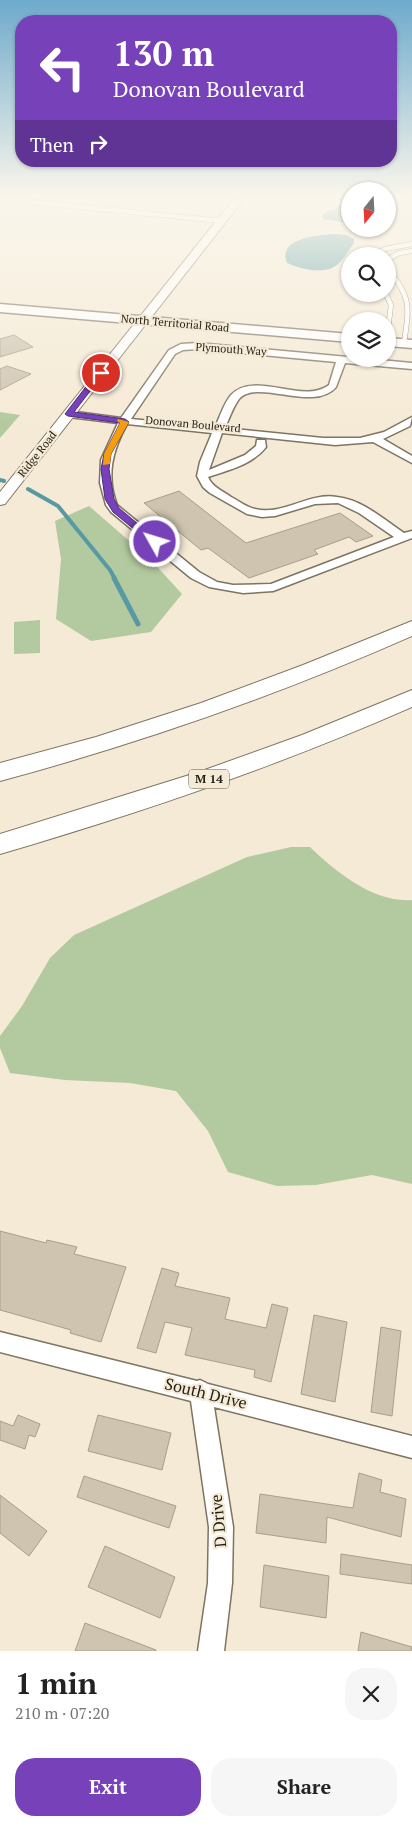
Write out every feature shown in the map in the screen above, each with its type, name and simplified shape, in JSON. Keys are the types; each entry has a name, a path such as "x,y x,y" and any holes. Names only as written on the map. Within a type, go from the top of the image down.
{"highway":[{"path":"0,772 154,727 227,702 412,628"},
{"name":"M 14","path":"0,844 140,802 235,770 308,742 412,698"}],"main road":[{"name":"North Territorial Road","path":"0,308 341,337"}],"street":[{"name":"Ridge Road","path":"0,501 181,272"},
{"name":"Plymouth Way","path":"341,358 198,346 181,347 172,352 123,426 108,454 105,469 111,504 195,575 208,583 240,590 273,587 407,536"},
{"path":"341,361 333,385 322,392 305,394 259,390 239,394 235,397 216,434 202,476 209,486 243,509 268,514 316,500 339,500 352,504 407,536"},
{"name":"Plymouth Way","path":"396,364 412,366"},
{"name":"Donovan Boulevard","path":"65,418 123,426 216,434 347,442 374,438 400,428 412,420"},
{"name":"Donovan Boulevard","path":"216,434 261,442 292,439"},
{"path":"374,438 412,460"},
{"path":"202,476 224,469 257,452 261,447 261,442"},
{"name":"South Drive","path":"0,1342 200,1391 412,1447"},
{"name":"D Drive","path":"200,1391 221,1527 220,1583 211,1651"}],"lane":[{"path":"396,279 402,286 408,302 408,343"}],"green space":[{"path":"0,412 20,415 0,438"},
{"path":"89,506 150,559 182,594 151,632 91,641 56,619 61,559 55,521"},
{"path":"40,620 40,653 14,654 14,622"},
{"path":"291,847 310,847 344,876 370,891 398,900 412,900 412,1184 372,1175 316,1185 277,1186 228,1172 208,1131 176,1091 130,1083 65,1080 10,1073 0,1048 0,1036 22,1006 50,958 74,935 247,857"}],"building":[{"path":"14,335 33,347 0,357 0,339"},
{"path":"7,366 31,374 0,390 0,369"},
{"path":"179,491 246,543 340,513 373,536 356,542 349,537 314,550 318,554 249,578 208,548 201,550 144,503"},
{"path":"0,1231 46,1243 47,1240 77,1247 74,1254 126,1267 101,1342 70,1333 71,1330 0,1310"},
{"path":"162,1268 179,1273 175,1286 230,1298 225,1319 266,1328 272,1304 288,1308 271,1382 254,1377 255,1370 185,1355 192,1328 165,1322 156,1353 137,1348"},
{"path":"314,1315 347,1322 335,1402 301,1394"},
{"path":"381,1327 401,1331 392,1416 371,1412"},
{"path":"18,1415 40,1424 35,1437 29,1435 25,1449 0,1440 0,1421 13,1426"},
{"path":"98,1415 171,1433 162,1470 88,1451"},
{"path":"359,1473 382,1480 380,1492 406,1499 401,1537 327,1517 326,1543 256,1533 260,1494 353,1508"},
{"path":"84,1476 176,1506 169,1528 77,1497"},
{"path":"0,1495 47,1531 29,1556 0,1533"},
{"path":"105,1546 175,1577 160,1618 88,1587"},
{"path":"341,1554 412,1565 412,1584 340,1574"},
{"path":"264,1565 329,1576 326,1618 260,1607"},
{"path":"85,1623 156,1650 156,1651 75,1651"},
{"path":"361,1632 412,1647 411,1651 358,1651"}],"waterway":[{"path":"0,480 4,481"},
{"path":"28,489 58,506 110,570 115,579"},
{"path":"114,578 138,624"}],"slow traffic":[{"path":"106,464 108,454 125,422 121,421"}],"route":[{"path":"101,373 68,414 125,422 108,454 105,469 111,504 155,542"}]}
